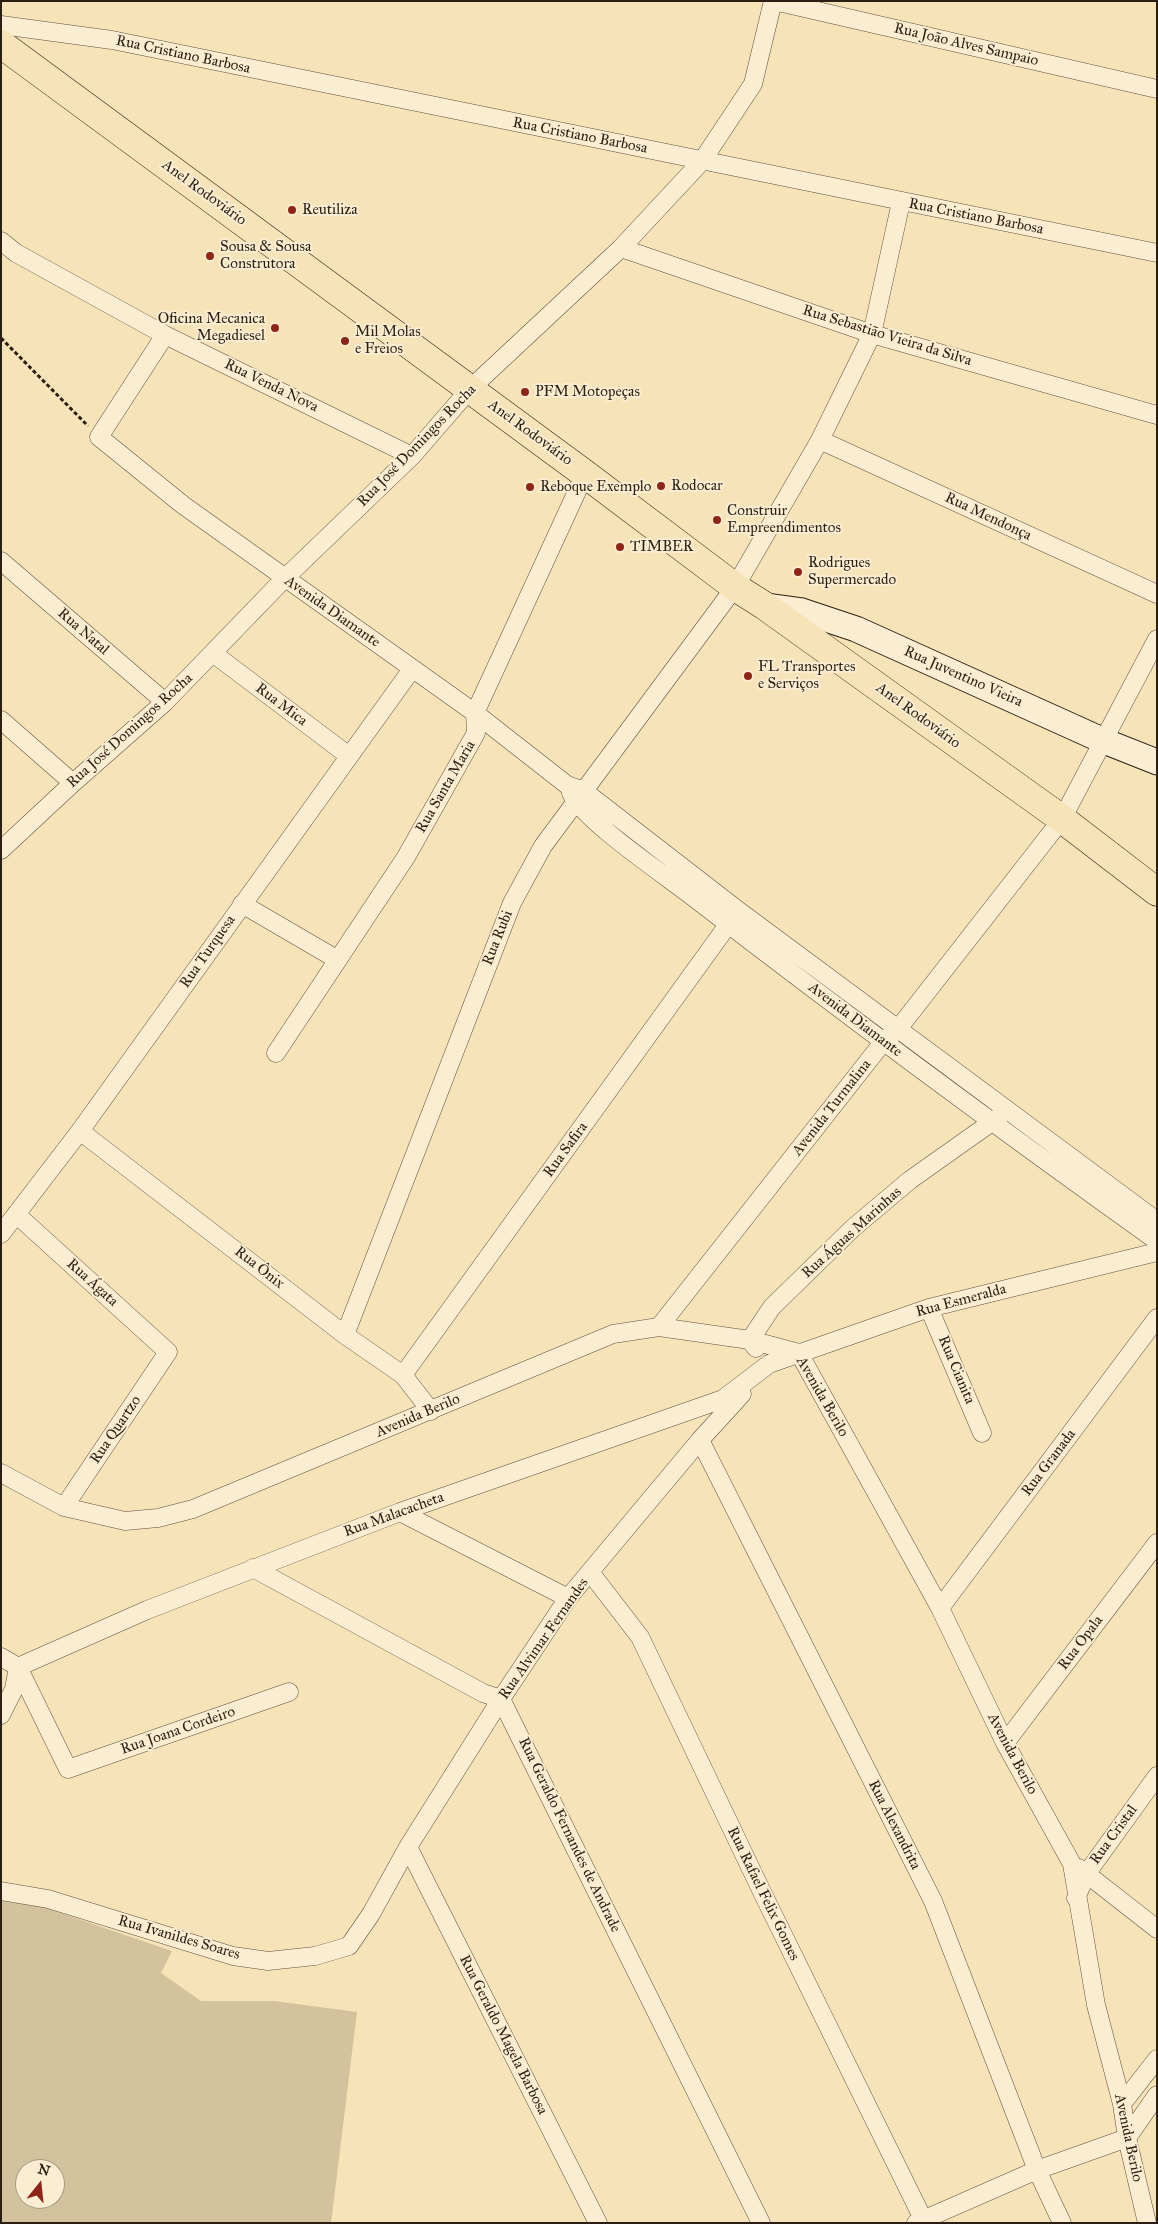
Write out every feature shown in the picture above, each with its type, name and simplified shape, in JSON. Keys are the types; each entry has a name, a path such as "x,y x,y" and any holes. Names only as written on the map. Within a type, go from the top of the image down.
{"main road":[{"name":"Anel Rodoviário","path":"1,44 585,474 735,587 765,606 1062,819 1157,892"}],"street":[{"name":"Rua João Alves Sampaio","path":"774,1 1157,89"},
{"name":"Rua José Domingos Rocha","path":"1,850 73,783 166,702 284,579 412,456 470,389 621,248 702,161 753,84 774,1"},
{"name":"Rua Cristiano Barbosa","path":"1,25 112,40 1157,253"},
{"name":"Rua Rubi","path":"345,1335 512,903 543,846 735,587 820,440 872,334 901,202"},
{"name":"Rua Venda Nova","path":"1,241 16,253 166,335 412,456"},
{"name":"Rua Sebastião Vieira da Silva","path":"621,248 872,334 1157,415"},
{"path":"99,437 166,335"},
{"name":"Avenida Diamante","path":"99,437 183,505 284,579 475,713 567,784 612,834 898,1029 1157,1221"},
{"name":"Rua Mendonça","path":"820,440 1157,594"},
{"name":"Rua Santa Maria","path":"276,1053 406,857 476,733 475,713 585,474"},
{"name":"Rua Natal","path":"1,561 166,702"},
{"name":"Rua Juventino Vieira","path":"765,606 802,611 856,629 1104,741 1157,762"},
{"name":"Avenida Turmalina","path":"659,1327 884,1041 898,1029 1062,819 1157,639"},
{"name":"Rua Mica","path":"214,654 348,756"},
{"name":"Rua Turquesa","path":"1,1234 80,1131 412,669"},
{"path":"1,720 73,783"},
{"path":"242,904 338,960"},
{"name":"Avenida Diamante","path":"734,918 884,1041 992,1123 1157,1241"},
{"name":"Rua Safira","path":"403,1375 734,918"},
{"name":"Rua Águas Marinhas","path":"750,1340 772,1307 853,1228 910,1180 992,1123 1007,1109"},
{"name":"Rua Ônix","path":"80,1131 345,1335 403,1375 431,1411"},
{"name":"Rua Ágata","path":"16,1214 168,1352"},
{"name":"Rua Esmeralda","path":"769,1364 929,1308 1157,1252"},
{"name":"Rua Cianita","path":"929,1308 982,1433"},
{"name":"Rua Granada","path":"940,1608 1157,1318"},
{"name":"Avenida Berilo","path":"1,1473 64,1507 125,1521 158,1518 193,1509 613,1334 659,1327 750,1340 799,1353 940,1608 1005,1743 1072,1864 1076,1898 1096,2005 1122,2104 1127,2138 1147,2223"},
{"path":"750,1340 769,1364"},
{"name":"Rua Quartzo","path":"64,1507 168,1352"},
{"name":"Rua Alvimar Fernandes","path":"371,1914 408,1847 501,1699 568,1598 700,1440 769,1364"},
{"name":"Rua Malacacheta","path":"18,1667 147,1610 400,1512 723,1399 769,1364"},
{"name":"Rua Alexandrita","path":"700,1440 933,1901 1037,2170 1062,2223"},
{"path":"400,1512 568,1598"},
{"name":"Rua Opala","path":"1005,1743 1157,1543"},
{"path":"254,1568 483,1693 501,1699"},
{"name":"Rua Rafael Felix Gomes","path":"590,1572 640,1637 922,2221"},
{"path":"1,1657 18,1667 14,1689 1,1715"},
{"name":"Rua Joana Cordeiro","path":"18,1667 68,1769 289,1692"},
{"name":"Rua Geraldo Fernandes de Andrade","path":"501,1699 761,2223"},
{"name":"Rua Cristal","path":"1076,1898 1087,1873 1157,1776"},
{"name":"Rua Geraldo Magela Barbosa","path":"408,1847 598,2223"},
{"path":"1072,1864 1087,1873 1157,1929"},
{"name":"Rua Ivanildes Soares","path":"1,1891 48,1899 233,1956 268,1961 315,1956 349,1946 371,1914"},
{"path":"1122,2104 1157,2059"},
{"path":"922,2221 1037,2170 1127,2138 1157,2096"}],"path":[{"path":"1,338 99,437"}],"shaded area":[{"path":"1,1897 14,1897 172,1951 161,1973 201,2001 274,2001 357,2012 331,2223 1,2223"}],"place":[{"name":"Reutiliza","path":"292,210"},
{"name":"Sousa & Sousa Construtora","path":"210,256"},
{"name":"Oficina Mecanica Megadiesel","path":"275,328"},
{"name":"Mil Molas e Freios","path":"345,341"},
{"name":"PFM Motopeças","path":"525,392"},
{"name":"Rodocar","path":"661,486"},
{"name":"Reboque Exemplo","path":"530,487"},
{"name":"Construir Empreendimentos","path":"717,520"},
{"name":"TIMBER","path":"620,547"},
{"name":"Rodrigues Supermercado","path":"798,572"},
{"name":"FL Transportes e Serviços","path":"748,676"}]}
